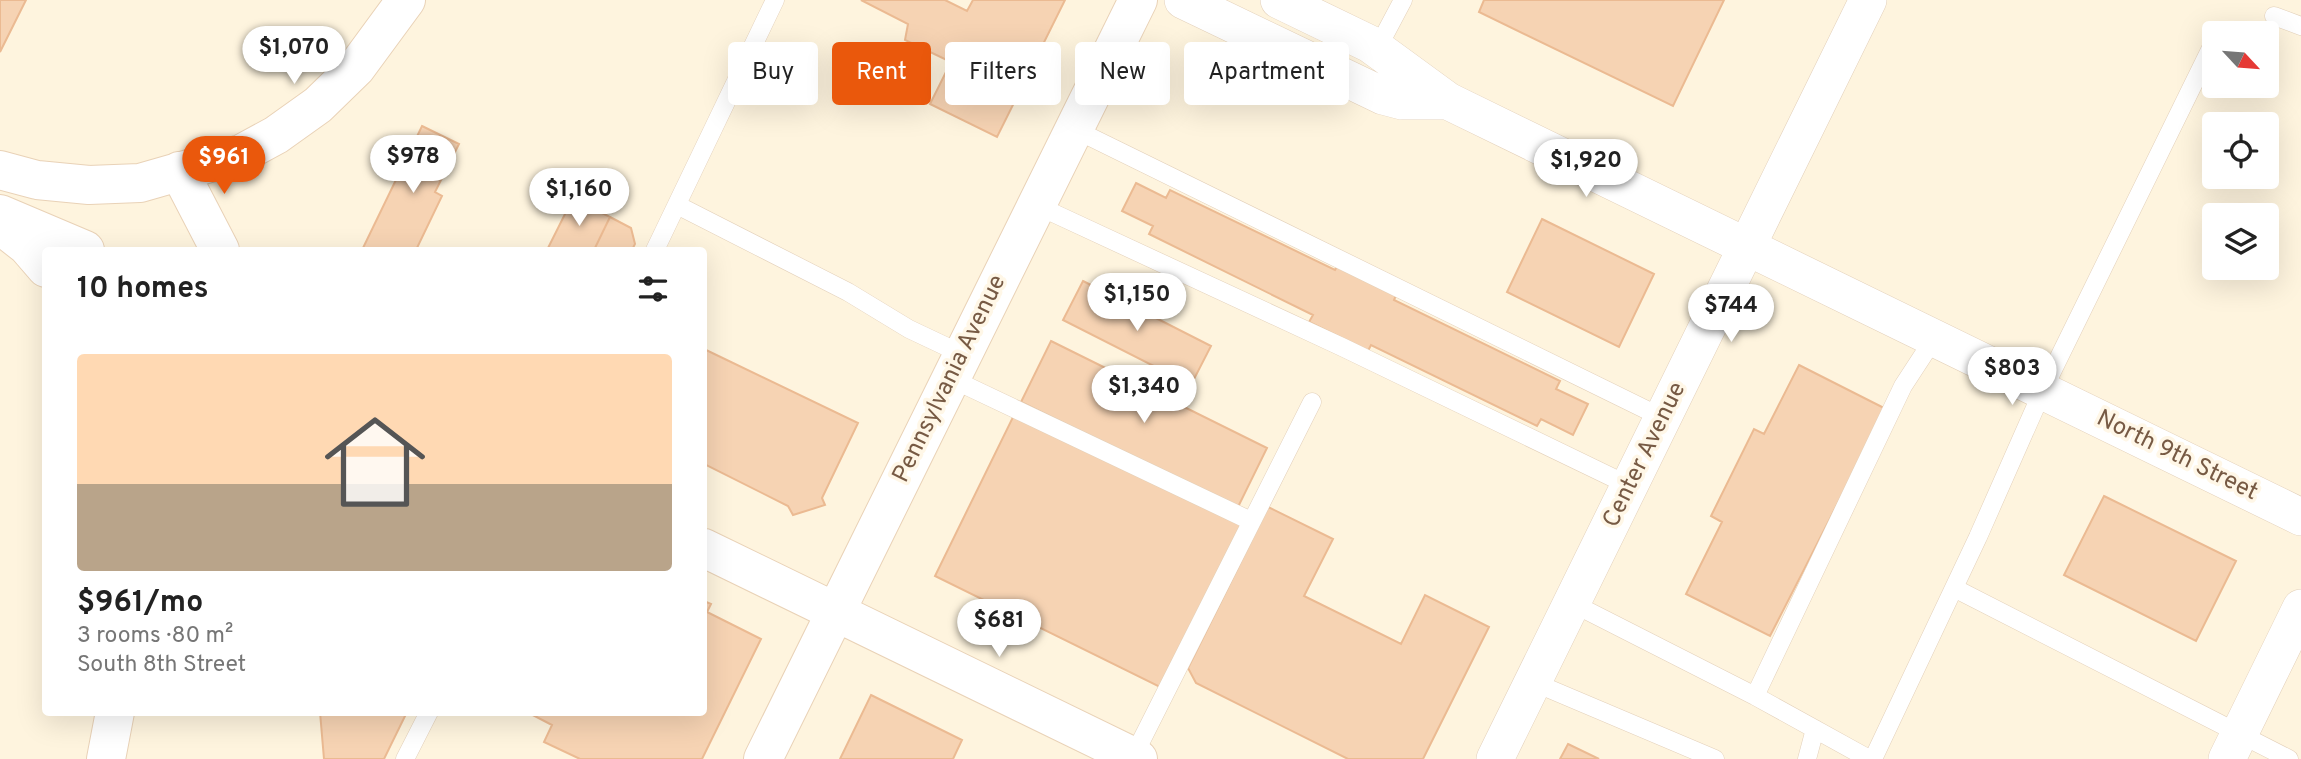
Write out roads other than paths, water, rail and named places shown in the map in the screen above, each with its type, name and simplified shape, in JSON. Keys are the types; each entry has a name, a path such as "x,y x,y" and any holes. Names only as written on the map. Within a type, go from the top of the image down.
{"street":[{"path":"0,170 37,180 89,186 141,183 241,154 276,135 318,105 356,68 406,0"},
{"name":"Pennsylvania Avenue","path":"762,759 1138,0"},
{"name":"North 9th Street","path":"1183,0 1383,96 1402,101 1448,101"},
{"name":"North 9th Street","path":"1279,0 1377,49 1448,101 2301,517"},
{"name":"Center Avenue","path":"1495,759 1868,0"},
{"path":"179,172 218,247"},
{"path":"0,214 78,247"},
{"path":"0,225 27,246 42,263"},
{"path":"707,549 1134,758"},
{"path":"2233,747 2301,608"},
{"path":"106,759 114,716"}],"lane":[{"path":"656,247 775,0"},
{"path":"1377,49 1403,0"},
{"path":"2274,16 2301,26"},
{"path":"1572,603 1755,696 1871,759 1954,588 2043,390 2202,66"},
{"path":"1074,129 1662,418"},
{"path":"677,205 848,292 909,329 956,366 1251,522"},
{"path":"1035,205 1342,346 1630,486"},
{"path":"1755,696 1903,386 1935,337"},
{"path":"1134,758 1312,402"},
{"path":"1954,588 2233,747 2289,759"},
{"path":"1532,682 1715,759"},
{"path":"405,759 427,716"},
{"path":"1807,759 1815,729"}]}
